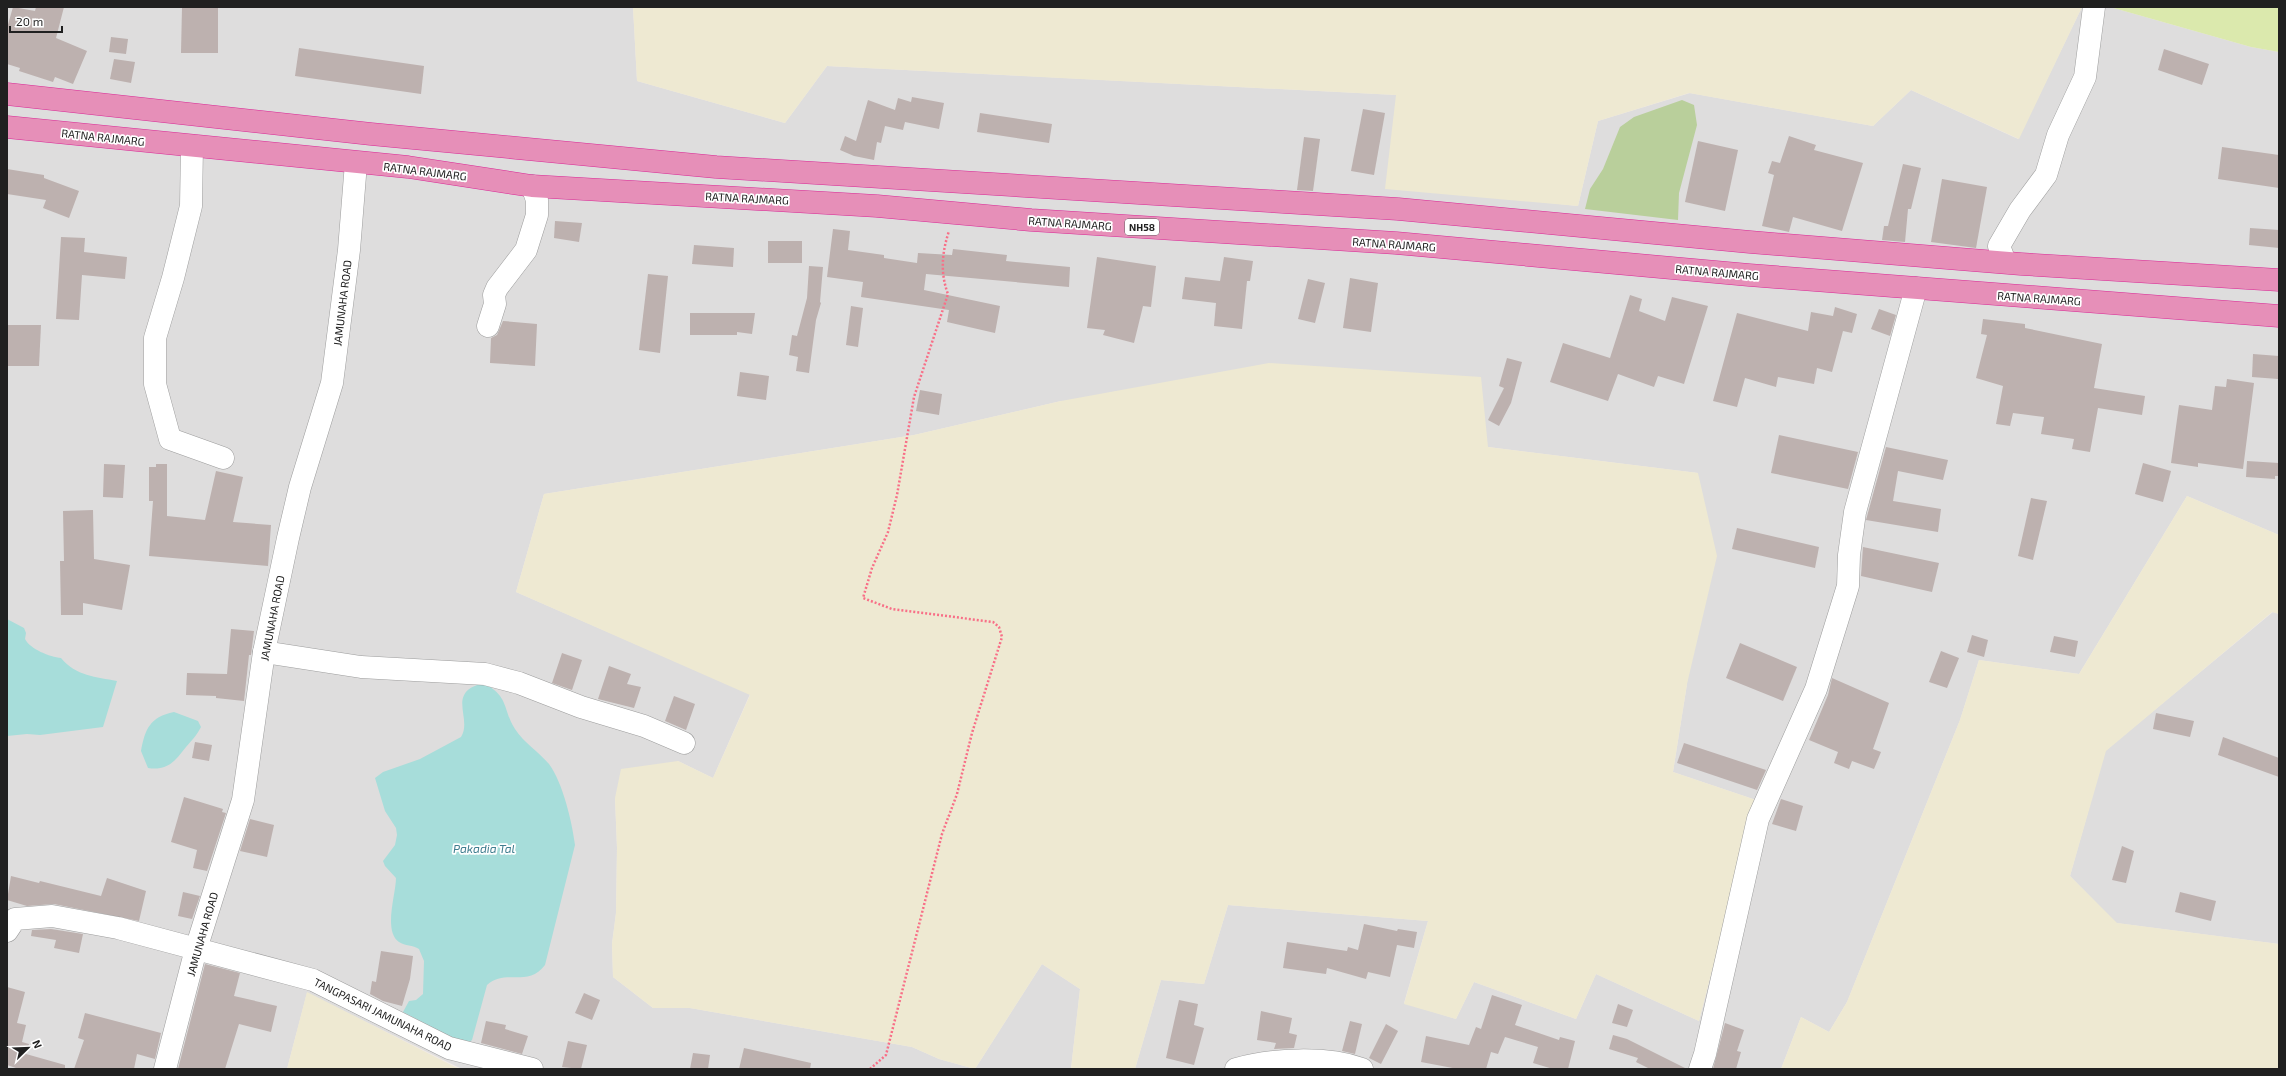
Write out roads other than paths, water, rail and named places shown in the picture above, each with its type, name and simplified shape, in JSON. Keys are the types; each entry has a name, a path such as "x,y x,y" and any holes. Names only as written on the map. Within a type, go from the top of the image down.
{"highway":[{"path":"7,94 363,133 716,167 1398,209 1750,242 2005,262 2279,280"},
{"name":"RATNA RAJMARG","path":"7,126 356,163 408,167 532,186 721,196 1031,220 1396,243 1916,288 2279,316"}],"street":[{"path":"2005,262 1999,246 2020,210 2046,175 2058,135 2085,77 2094,7"},
{"path":"192,146 191,206 173,278 155,338 155,384 170,439 223,458"},
{"name":"JAMUNAHA ROAD","path":"165,1069 196,949 243,800 264,652 300,487 332,383 349,250 356,163"},
{"path":"488,326 495,304 494,295 497,288 526,250 536,215 537,200 532,186"},
{"path":"1700,1069 1705,1054 1758,819 1816,689 1848,586 1849,555 1855,512 1916,288"},
{"path":"264,652 361,667 485,674 519,683 609,717 644,726 684,743"},
{"name":"TANGPASARI JAMUNAHA ROAD","path":"10,922 52,916 118,928 313,980 449,1048 532,1069"},
{"path":"1236,1069 1266,1062 1309,1061 1351,1065 1362,1069"}],"water":[{"path":"7,619 24,628 26,633 25,639 36,649 51,656 61,658 73,669 87,675 117,681 103,727 40,735 27,734 7,736"},
{"name":"Pakadia Tal","path":"484,683 492,688 502,699 515,729 523,739 549,764 554,772 563,792 572,825 575,845 545,965 538,972 531,975 524,977 501,978 494,980 487,985 472,1040 466,1045 403,1012 409,1001 416,1000 423,994 424,961 419,949 399,942 394,937 392,930 391,921 396,878 385,866 383,861 395,845 397,835 396,828 385,811 375,778 383,772 420,759 461,737 464,730 462,706 463,699 472,687"},
{"path":"174,712 198,721 201,727 198,733 174,761 161,768 148,768 141,751 144,736 150,725 159,717"}]}
